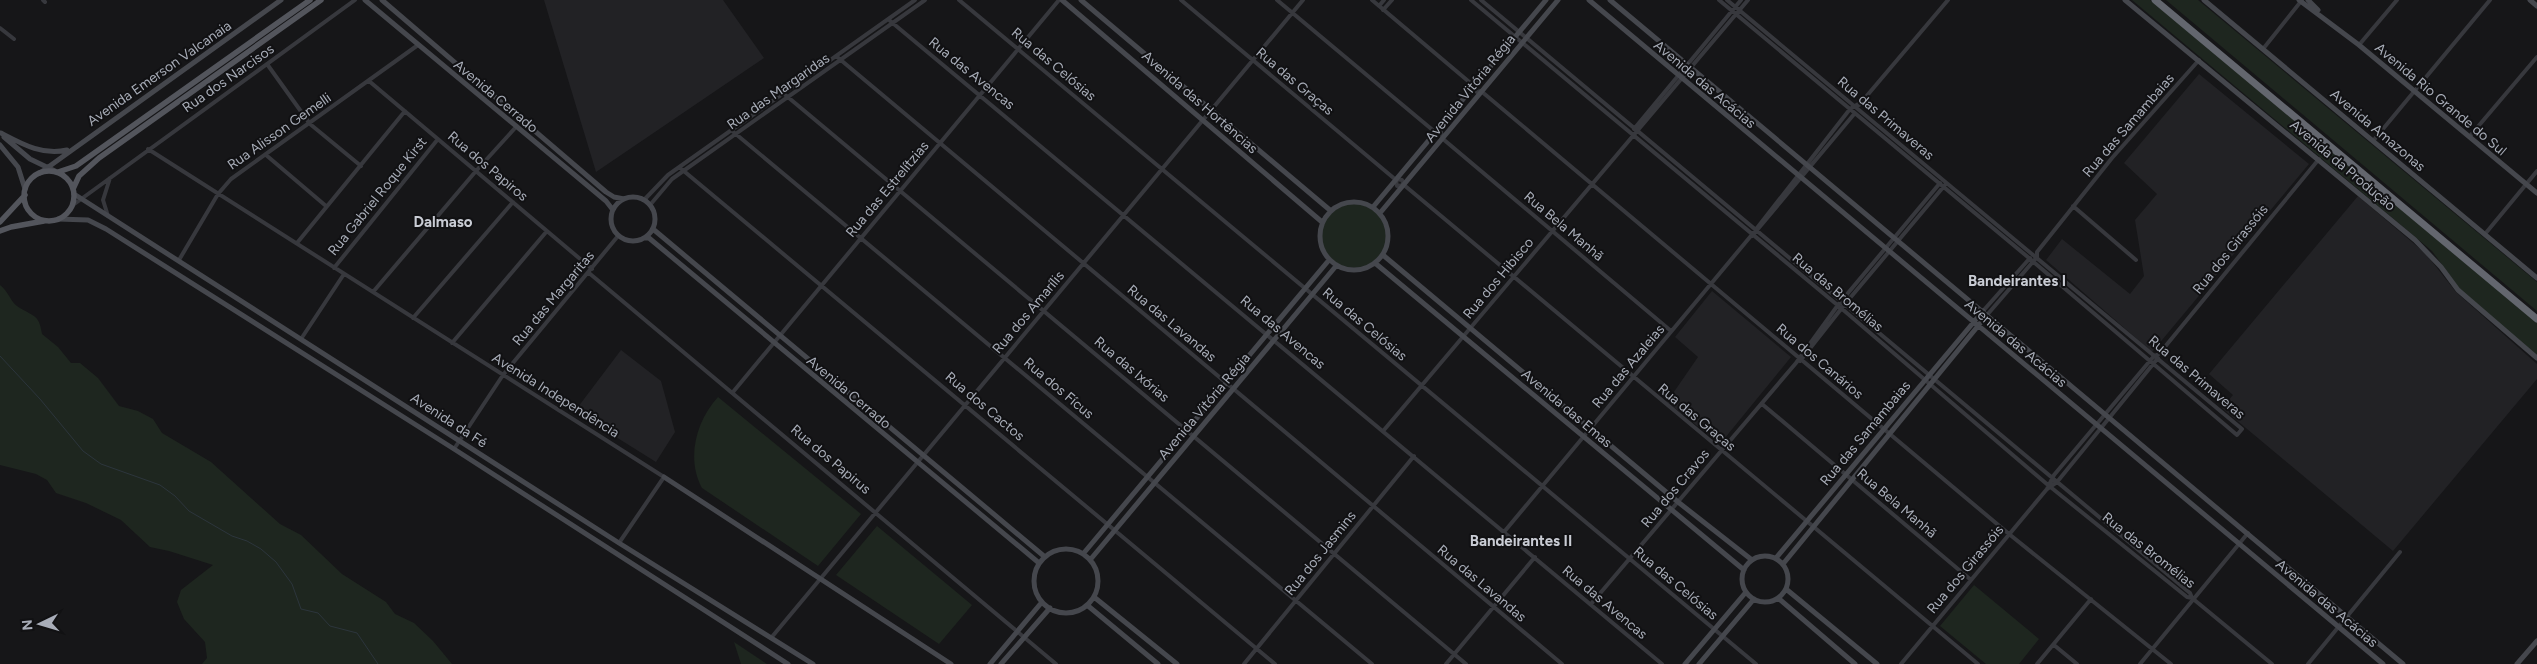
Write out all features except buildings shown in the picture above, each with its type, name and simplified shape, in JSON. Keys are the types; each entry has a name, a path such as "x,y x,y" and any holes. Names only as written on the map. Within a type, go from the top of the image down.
{"highway":[{"path":"2155,0 2537,319"}],"main road":[{"path":"0,222 25,192 28,182 40,173 57,172 76,166 310,0"},
{"path":"0,231 11,227 58,219 64,216 73,205 74,192 79,176 99,158 321,0"},
{"path":"57,172 67,178 74,192"},
{"path":"25,192 30,212 47,221"}],"street":[{"name":"Avenida Emerson Valcanaia","path":"40,173 281,0"},
{"name":"Rua dos Narcisos","path":"73,205 112,174 355,0"},
{"name":"Avenida Cerrado","path":"365,0 606,201 613,210"},
{"name":"Avenida Cerrado","path":"382,0 606,192 614,197 624,199"},
{"name":"Rua das Margaridas","path":"644,200 659,182 679,167 915,0"},
{"name":"Rua das Margaridas","path":"650,206 662,188 684,170 894,24 925,0"},
{"name":"Rua das Celósias","path":"959,0 1756,664"},
{"name":"Rua das Estrelítzias","path":"733,392 1060,0"},
{"name":"Avenida das Hortências","path":"1060,0 1322,222"},
{"name":"Avenida das Hortências","path":"1081,0 1331,211"},
{"name":"Rua das Graças","path":"1181,0 1396,180 1402,180 1404,185 1513,278 1978,664"},
{"path":"1277,0 1435,132"},
{"name":"Rua dos Amarílis","path":"771,638 1303,0"},
{"path":"1372,0 1474,86"},
{"path":"1379,6 1384,0"},
{"path":"1383,10 1392,0"},
{"name":"Rua das Bromélias","path":"1471,0 1516,37 1524,40 1756,229 2190,593 2192,598"},
{"name":"Rua das Bromélias","path":"1481,0 1520,32 1524,40 1632,134 1840,307 2048,487 2187,597 2192,598 2272,664"},
{"name":"Avenida Vitória Régia","path":"1373,207 1546,0"},
{"name":"Avenida Vitória Régia","path":"1380,213 1558,0"},
{"name":"Avenida das Acácias","path":"1589,0 1680,78 2384,664"},
{"name":"Avenida das Acácias","path":"1610,0 2403,664"},
{"name":"Rua das Primaveras","path":"1719,0 1738,12 1943,183 2149,362 2237,435 2242,429 2036,254 1943,183"},
{"name":"Rua das Primaveras","path":"1727,0 1733,9"},
{"name":"Rua dos Hibisco","path":"1384,430 1680,78 1741,0"},
{"name":"Rua dos Hibisco","path":"1689,67 1748,0"},
{"name":"Rua das Azaleias","path":"1504,532 1710,283 1856,111 1860,103 1948,0"},
{"name":"Avenida da Produção","path":"2125,0 2422,246 2458,290 2537,358"},
{"name":"Avenida Amazonas","path":"2204,0 2537,278"},
{"path":"2262,49 2301,0"},
{"name":"Avenida Rio Grande do Sul","path":"2301,0 2470,136 2537,194"},
{"name":"Avenida Rio Grande do Sul","path":"2308,0 2331,23"},
{"path":"2359,45 2397,0"},
{"path":"2372,141 2490,0"},
{"path":"2530,0 2537,6"},
{"name":"Rua das Avencas","path":"889,20 1384,430 1662,664"},
{"path":"0,28 14,39"},
{"name":"Rua Alisson Gemelli","path":"179,260 218,194 234,176 310,124 418,45"},
{"name":"Rua das Lavandas","path":"836,56 1562,664"},
{"path":"2470,136 2537,57"},
{"name":"Rua das Samambaias","path":"1985,313 2036,254 2073,206 2199,60"},
{"path":"267,64 310,124 361,166"},
{"name":"Rua dos Papiros","path":"369,81 592,269"},
{"name":"Rua dos Canários","path":"1474,86 1481,86 1481,91 1591,184 2009,534 2171,664"},
{"name":"Rua das Ixórias","path":"783,93 1466,664"},
{"path":"1851,107 1860,103"},
{"name":"Rua das Azaleias","path":"1809,166 1851,107"},
{"path":"297,243 405,111"},
{"path":"373,292 516,127"},
{"name":"Rua dos Fícus","path":"732,130 1372,664"},
{"name":"Rua Bela Manhã","path":"1435,132 1442,134 1443,139 1671,331"},
{"path":"1,133 26,146 46,152 62,152 74,147"},
{"path":"1,133 30,159 57,172"},
{"name":"Rua Gabriel Roque Kirst","path":"334,268 438,139"},
{"path":"0,145 18,167 25,192"},
{"name":"Avenida Independência","path":"148,148 664,477 951,664"},
{"path":"266,155 326,206"},
{"name":"Rua dos Girassóis","path":"2048,487 2056,482 2154,365 2159,354 2319,159"},
{"name":"Rua dos Cactos","path":"679,167 966,404 1275,664"},
{"path":"2485,234 2537,171"},
{"path":"108,216 104,206 103,194 112,174"},
{"name":"Rua dos Cravos","path":"1591,604 1800,359 1843,302 1943,183"},
{"name":"Avenida da Fé","path":"74,192 81,199 619,543 813,664"},
{"path":"632,197 644,200 650,206 655,217 653,229 645,238 629,241 618,236 611,222 613,210 624,199 632,197"},
{"path":"1354,201 1373,207 1380,213 1388,229 1387,247 1383,255 1375,264 1356,271 1336,266 1329,260 1320,242 1322,222 1331,211 1344,203 1354,201"},
{"path":"413,318 513,202"},
{"path":"2073,206 2136,260"},
{"name":"Avenida da Fé","path":"58,219 88,220 106,229 454,449 788,664"},
{"name":"Avenida Cerrado","path":"653,229 1045,557"},
{"path":"452,343 547,231"},
{"name":"Rua das Margaritas","path":"454,449 503,375 618,236"},
{"name":"Avenida Cerrado","path":"645,238 649,238 1039,563"},
{"name":"Avenida das Emas","path":"1383,255 1678,502 1752,560"},
{"name":"Avenida Vitória Régia","path":"1083,554 1329,260"},
{"name":"Avenida das Emas","path":"1375,264 1744,570"},
{"name":"Avenida Vitória Régia","path":"1090,560 1336,266"},
{"name":"Rua dos Papirus","path":"589,273 1056,664"},
{"path":"301,339 344,274"},
{"path":"1975,324 1985,313"},
{"name":"Rua das Samambaias","path":"1776,558 1925,380 1975,324"},
{"name":"Rua das Samambaias","path":"1783,564 1889,433 1935,380 1975,324"},
{"name":"Rua dos Girassóis","path":"1901,664 2048,487 2052,478 2104,413 2154,356 2159,354"},
{"name":"Rua Bela Manhã","path":"1762,404 1971,580"},
{"name":"Rua dos Jasmins","path":"1244,664 1414,456"},
{"path":"619,543 664,477"},
{"path":"2140,664 2192,598 2248,534"},
{"path":"1068,549 1083,554 1090,560 1098,578 1094,597 1087,606 1069,613 1050,608 1042,602 1036,592 1034,580 1039,563 1045,557 1060,550 1068,549"},
{"path":"2308,664 2400,552"},
{"path":"1761,556 1776,558 1783,564 1788,574 1786,589 1778,598 1766,602 1754,599 1746,592 1743,584 1744,570 1752,560 1761,556"},
{"path":"1446,664 1534,558"},
{"path":"1786,589 1877,664"},
{"path":"1685,664 1746,592"},
{"path":"1094,597 1176,664"},
{"path":"1778,598 1854,664"},
{"path":"1699,664 1754,599"},
{"path":"2037,664 2091,599"},
{"path":"990,664 1042,602"},
{"path":"1087,606 1158,664"},
{"path":"1001,664 1050,608"},
{"path":"2517,664 2537,640"},
{"path":"2054,645 2077,664"}],"shaded area":[{"path":"544,0 723,0 764,58 596,172"},
{"path":"2132,0 2150,0 2537,323 2537,356 2460,289 2432,251"},
{"path":"2166,0 2198,0 2537,282 2537,311"},
{"path":"2199,74 2309,164 2152,352 2046,260 2062,239 2130,294 2144,276 2135,220 2157,194 2124,163"},
{"path":"2358,196 2426,254 2456,292 2537,364 2537,379 2393,551 2222,408 2233,395 2209,374"},
{"path":"1354,204 1366,206 1377,213 1384,224 1386,236 1384,248 1377,259 1366,266 1354,268 1342,266 1331,259 1324,248 1322,236 1324,224 1331,213 1342,206"},
{"path":"0,285 15,304 37,319 42,334 58,347 71,363 80,363 98,378 119,406 138,411 153,419 162,433 211,462 280,524 301,535 342,574 386,602 395,614 414,623 433,641 452,664 202,664 207,658 205,642 184,619 177,602 181,590 213,565 150,547 121,520 86,503 56,493 47,480 36,474 0,465"},
{"path":"1712,291 1791,357 1720,444 1667,402 1698,357 1675,337"},
{"path":"621,350 661,381 675,432 656,462 584,417 578,407"},
{"path":"718,397 861,514 818,566 702,488 697,477 695,465 696,441 704,417"},
{"path":"877,526 972,605 939,644 836,575"},
{"path":"1974,585 2039,639 2019,664 1986,664 1940,626"},
{"path":"734,642 767,664 741,664"}],"waterway":[{"path":"0,356 40,399 83,451 101,464 160,485 175,496 189,511 232,536 247,541 261,549 276,562 292,584 301,609 318,613 330,626 357,633 378,664"}],"district":[{"name":"Dalmaso","path":"443,222"},
{"name":"Bandeirantes I","path":"2017,281"},
{"name":"Bandeirantes II","path":"1521,541"}]}
